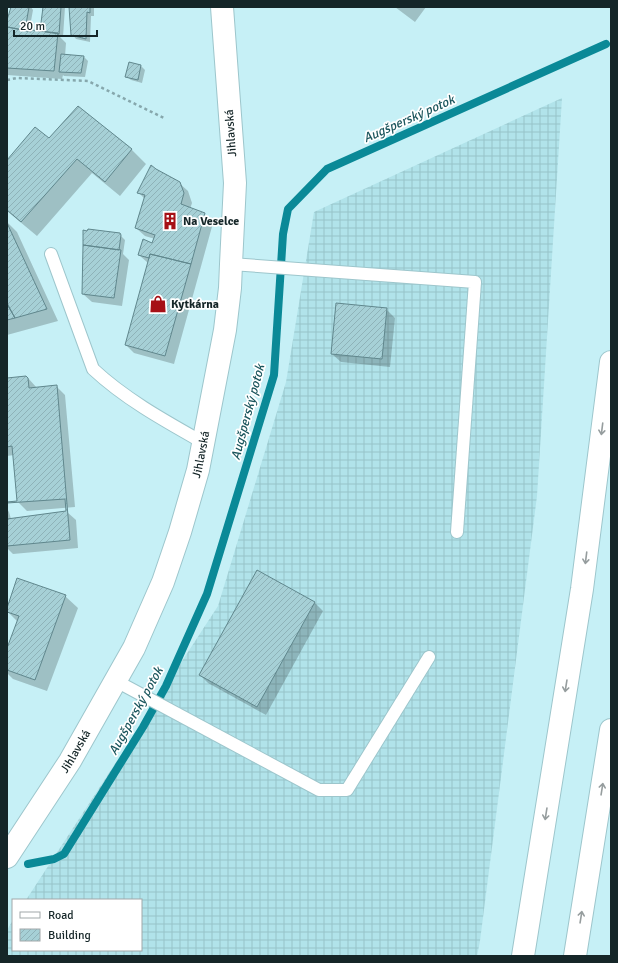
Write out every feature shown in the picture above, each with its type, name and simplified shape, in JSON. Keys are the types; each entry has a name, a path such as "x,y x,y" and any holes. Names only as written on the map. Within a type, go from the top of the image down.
{"main road":[{"name":"Jihlavská","path":"7,857 70,761 134,648 163,582 198,470 225,330 230,288 235,183 222,7"},
{"path":"523,956 582,589 611,362"},
{"path":"575,956 611,730"}],"lane":[{"path":"51,254 93,369 104,379 151,412 204,443"},
{"path":"231,264 475,282 457,532"},
{"path":"116,682 319,790 347,790 429,657"}],"path":[{"path":"7,80 17,78 88,81 164,118"}],"shaded area":[{"path":"562,98 537,496 477,956 7,956 7,930 12,922 12,951 142,951 142,899 27,899 218,606 286,382 314,212"}],"building":[{"path":"11,7 29,7 25,30 7,27 7,20"},
{"path":"43,7 61,7 59,34 40,31"},
{"path":"69,7 90,7 90,13 87,12 86,39 71,35"},
{"path":"7,27 31,32 31,30 58,33 54,71 7,68"},
{"path":"61,54 84,56 81,73 59,72"},
{"path":"129,62 141,65 138,80 125,77"},
{"path":"78,106 132,149 105,182 77,159 21,222 7,210 7,160 35,127 49,138"},
{"name":"Na Veselce","path":"151,165 180,182 184,193 181,204 205,213 191,264 150,254 149,258 138,255 143,239 152,243 155,235 135,228 145,195 137,193"},
{"path":"7,223 47,309 15,318 7,303"},
{"path":"88,229 120,233 119,250 83,245 83,230 87,231"},
{"path":"83,245 121,250 114,298 82,294"},
{"name":"Kytkárna","path":"150,254 191,264 165,356 125,345"},
{"path":"336,303 387,308 382,359 331,354"},
{"path":"8,306 15,318 7,320"},
{"path":"26,376 28,378 29,388 57,385 70,540 7,546 7,519 66,511 65,499 7,503 17,501 12,446 7,447 7,378"},
{"path":"257,570 315,602 257,707 199,675"},
{"path":"17,578 66,595 35,680 7,670 7,648 19,616 7,612 7,608"}],"waterway":[{"name":"Augšperský potok","path":"28,864 54,859 64,854 143,727 166,686 207,594 274,375 283,234 288,209 327,169 606,44"}],"place":[{"name":"Na Veselce","path":"170,221"},
{"name":"Kytkárna","path":"158,304"}]}
